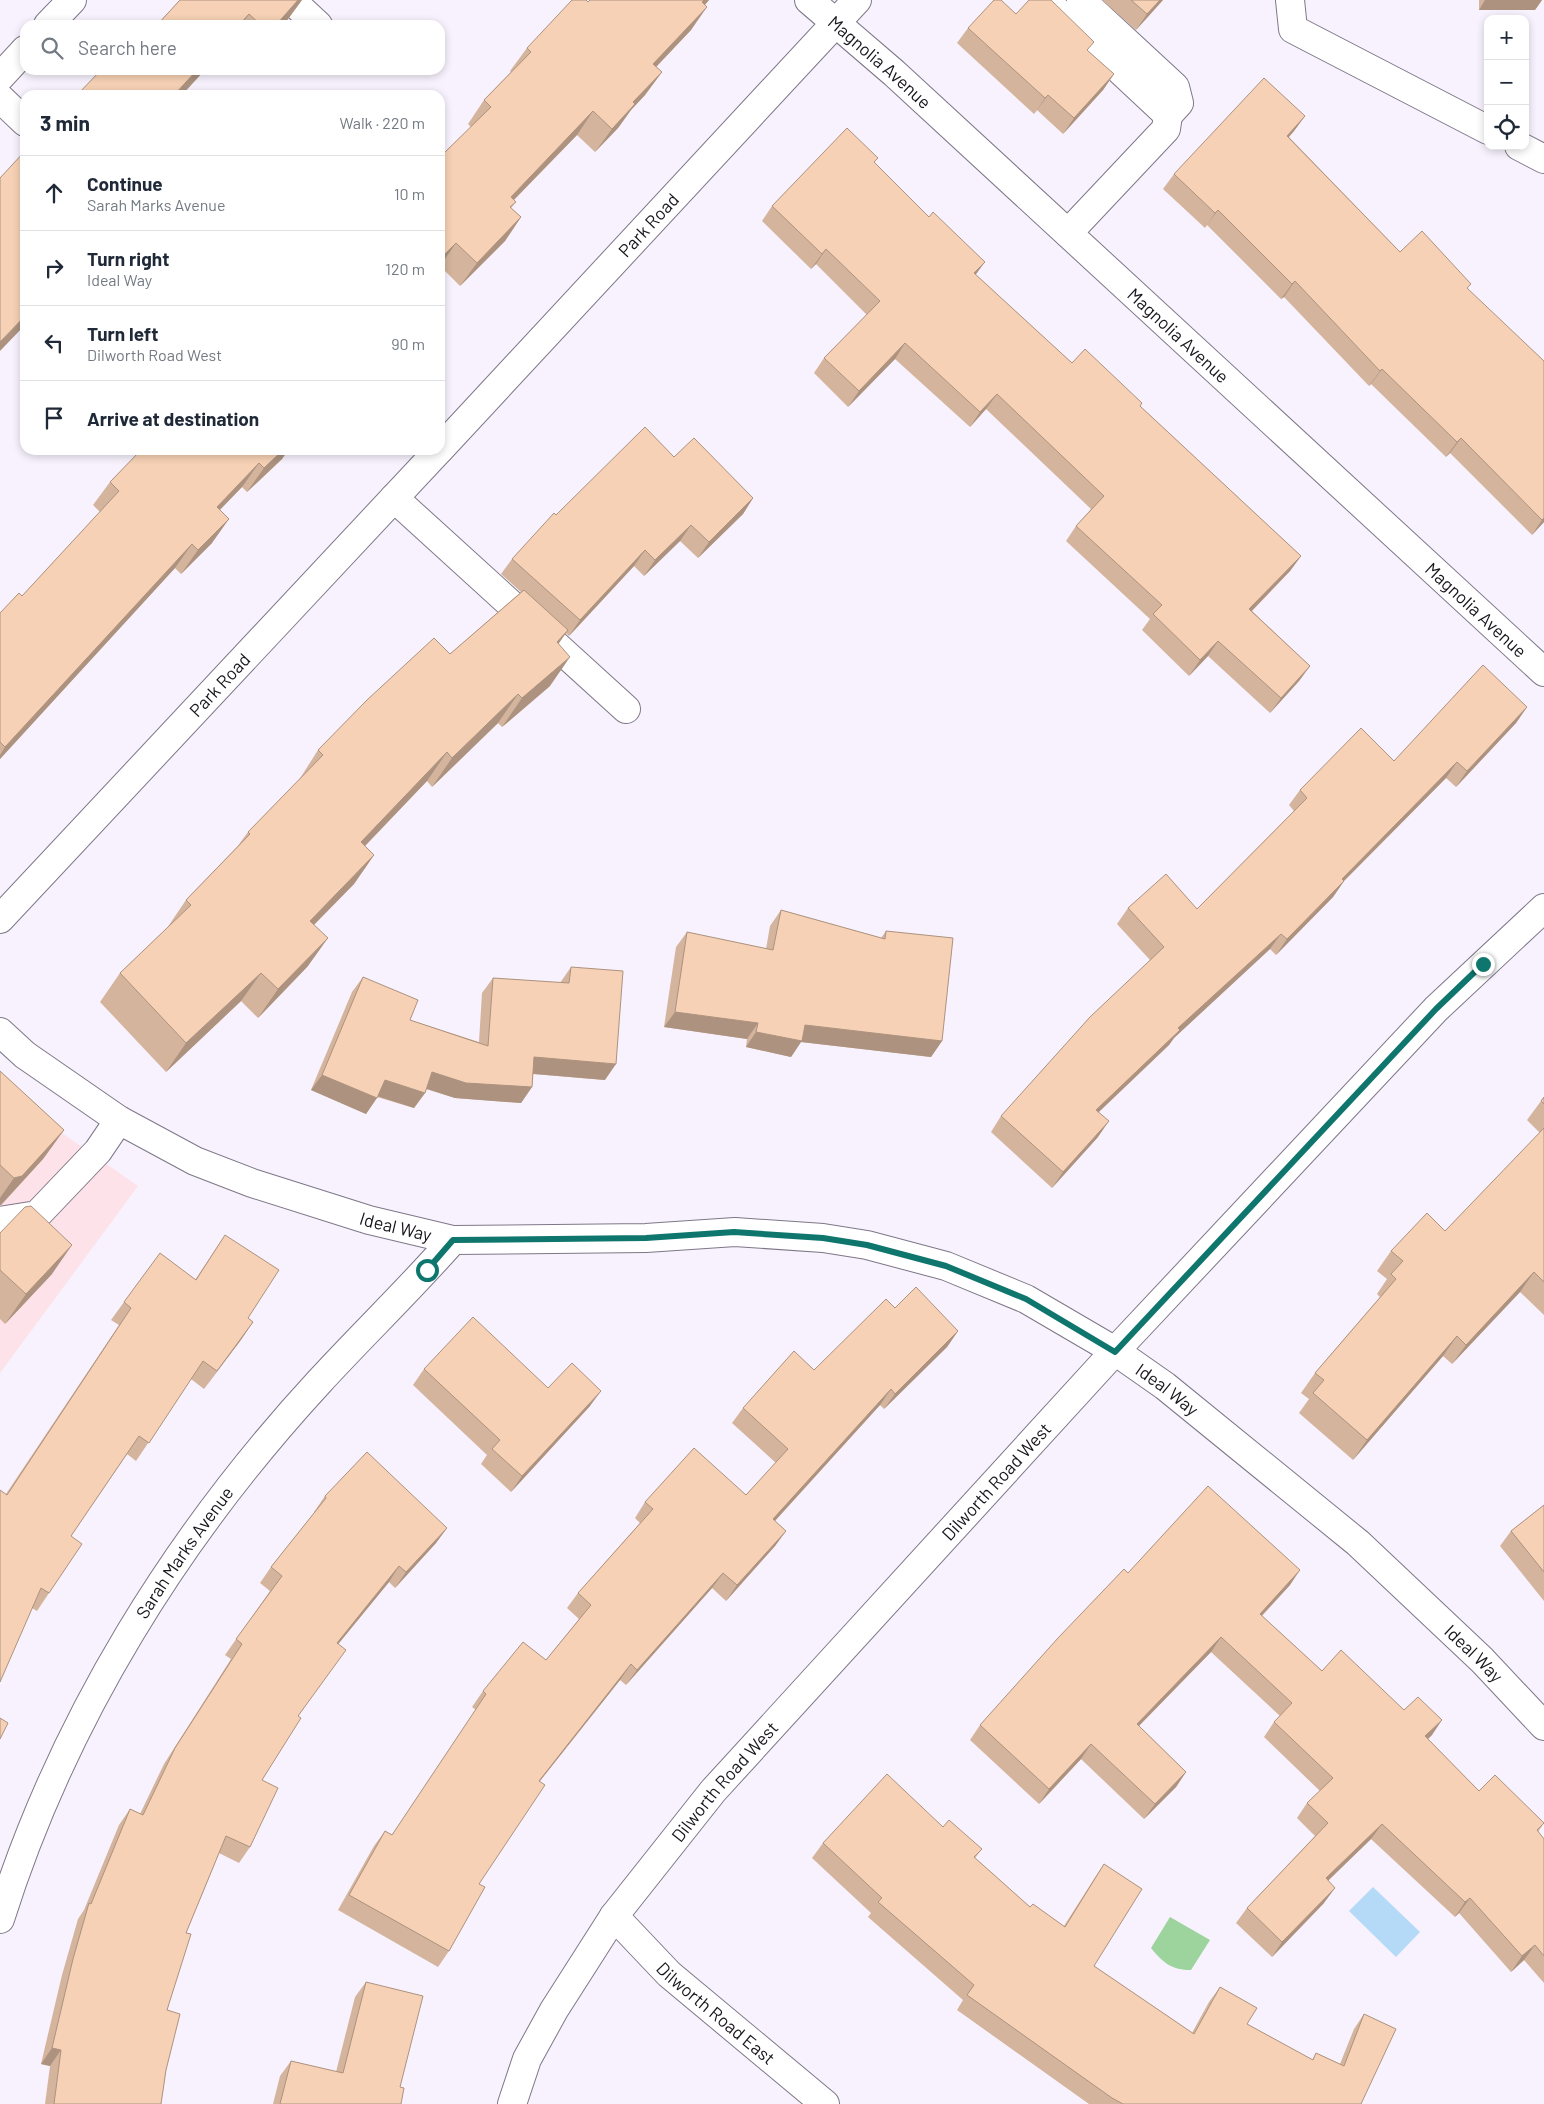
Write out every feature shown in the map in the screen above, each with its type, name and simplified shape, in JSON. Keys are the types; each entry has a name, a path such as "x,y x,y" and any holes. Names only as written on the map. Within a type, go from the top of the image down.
{"street":[{"path":"53,20 72,0"},
{"path":"291,0 313,20"},
{"name":"Magnolia Avenue","path":"809,0 894,73 1544,672"},
{"name":"Park Road","path":"445,445 857,0"},
{"path":"1045,0 1168,115"},
{"path":"1068,234 1166,129 1168,115 1179,103 1175,87 1081,0"},
{"path":"1290,0 1293,29 1484,128"},
{"path":"0,77 20,55"},
{"path":"0,98 20,117"},
{"path":"1527,150 1544,159"},
{"name":"Park Road","path":"0,919 435,455"},
{"path":"394,498 626,710"},
{"name":"Dilworth Road West","path":"512,2104 527,2060 554,2010 614,1916 713,1791 1115,1352 1436,1009 1544,908"},
{"name":"Ideal Way","path":"0,1032 25,1055 119,1120 195,1161 252,1183 370,1220 453,1240 646,1238 734,1232 823,1238 867,1245 946,1266 1026,1299 1115,1352 1165,1386 1358,1543 1482,1660 1544,1726"},
{"path":"0,1221 37,1215 98,1151 119,1120"},
{"name":"Sarah Marks Avenue","path":"0,1919 17,1866 67,1750 120,1649 190,1540 231,1485 318,1382 410,1289 453,1240"},
{"name":"Dilworth Road East","path":"614,1916 669,1974 825,2104"}],"shaded area":[{"path":"0,1090 138,1186 0,1373"}],"green space":[{"path":"1170,1917 1210,1940 1191,1970 1178,1969 1168,1965 1151,1948"}],"water":[{"path":"1373,1887 1420,1932 1396,1957 1349,1911"}],"building":[{"path":"180,0 298,0 280,20 256,20 249,14 244,20 162,20"},
{"path":"572,0 586,0 588,2 590,0 704,0 702,2 707,7 653,64 662,72 633,102 635,104 612,129 593,111 511,197 516,202 510,207 521,217 477,263 456,243 445,254 445,152 491,107 484,100 531,52 527,48"},
{"path":"994,0 1001,0 1016,14 1029,0 1051,0 1094,42 1087,50 1114,74 1074,118 1048,95 1045,98 968,28"},
{"path":"1131,0 1160,0 1147,14"},
{"path":"96,75 192,75 179,90 82,90"},
{"path":"1264,78 1305,116 1287,136 1400,252 1422,231 1471,284 1467,288 1544,361 1544,518 1542,520 1461,438 1457,442 1382,369 1380,371 1295,281 1292,284 1218,210 1215,213 1174,174"},
{"path":"847,128 878,158 874,162 929,217 933,212 985,262 974,273 1072,363 1085,349 1142,403 1140,406 1301,556 1249,609 1310,666 1281,698 1218,641 1200,660 1153,614 1162,605 1076,526 1104,496 997,394 980,412 905,343 859,391 824,358 880,301 826,249 822,254 772,206"},
{"path":"20,156 20,321 0,342 0,178"},
{"path":"645,427 674,457 694,438 753,498 709,542 691,525 655,560 645,550 580,620 512,559 554,513 556,515"},
{"path":"136,455 278,455 264,468 259,463 217,507 229,519 198,550 192,544 5,747 0,742 0,613 19,593 22,596 119,491 110,482"},
{"path":"524,590 568,630 557,642 570,657 522,698 518,694 452,758 447,752 361,842 374,855 310,921 328,938 278,989 261,973 186,1043 120,973 191,905 186,900 250,834 248,832 323,755 318,750 367,700 434,638 450,654"},
{"path":"1483,665 1527,707 1467,771 1457,762 1342,879 1344,881 1287,939 1281,934 1178,1028 1180,1030 1096,1110 1109,1121 1063,1172 1001,1116 1090,1017 1164,947 1128,908 1166,874 1197,909 1307,798 1300,790 1361,728 1394,761"},
{"path":"781,910 885,939 886,931 953,938 942,1041 805,1025 802,1041 756,1032 758,1023 675,1012 687,932 773,950"},
{"path":"571,967 623,971 616,1064 534,1057 532,1087 466,1083 432,1072 425,1093 385,1080 377,1098 322,1075 363,977 418,1000 410,1020 488,1046 493,978 569,983"},
{"path":"0,1071 64,1130 22,1176 14,1178 0,1165"},
{"path":"1544,1128 1544,1282 1534,1272 1466,1345 1457,1336 1367,1440 1313,1393 1324,1380 1315,1373 1396,1279 1391,1274 1403,1261 1391,1251 1427,1213 1445,1231"},
{"path":"31,1206 72,1245 26,1294 0,1270 0,1233 25,1207"},
{"path":"225,1235 279,1270 248,1318 253,1322 217,1371 203,1361 149,1443 139,1436 71,1536 82,1544 49,1593 41,1588 0,1682 0,1490 7,1495 131,1308 124,1302 160,1253 196,1280"},
{"path":"916,1287 958,1331 895,1394 891,1389 773,1519 786,1531 737,1585 723,1573 637,1670 631,1664 539,1781 545,1785 479,1884 485,1887 449,1951 349,1895 385,1831 392,1835 486,1694 483,1691 523,1642 546,1660 591,1605 578,1593 653,1509 645,1502 694,1448 746,1495 788,1449 743,1408 794,1351 814,1370 886,1299 895,1308"},
{"path":"473,1317 548,1388 572,1363 601,1391 522,1476 492,1449 500,1440 424,1369"},
{"path":"367,1452 447,1528 406,1572 399,1566 337,1643 346,1650 298,1716 301,1718 262,1780 278,1788 250,1847 226,1836 186,1933 191,1934 167,2010 180,2014 166,2070 161,2104 54,2104 61,2050 52,2048 73,1959 89,1903 91,1904 130,1809 143,1815 175,1748 242,1644 236,1639 282,1576 271,1567 326,1498 325,1496"},
{"path":"1208,1486 1300,1570 1260,1614 1322,1671 1341,1650 1404,1710 1418,1697 1442,1720 1425,1736 1479,1791 1495,1775 1544,1823 1537,1830 1544,1839 1544,1956 1535,1945 1522,1956 1470,1898 1465,1902 1382,1824 1326,1878 1335,1888 1282,1942 1247,1908 1328,1823 1307,1803 1333,1778 1274,1722 1292,1703 1221,1637 1137,1724 1186,1772 1155,1804 1091,1744 1049,1789 980,1725 1058,1638 1124,1569 1128,1573"},
{"path":"1544,1505 1544,1572 1511,1531"},
{"path":"0,1718 8,1723 0,1739"},
{"path":"887,1774 943,1827 949,1820 982,1849 974,1857 1030,1907 1033,1904 1065,1927 1104,1864 1142,1889 1094,1966 1194,2034 1220,1987 1257,2008 1247,2024 1313,2060 1316,2053 1344,2066 1364,2014 1396,2029 1361,2104 1123,2104 1112,2098 967,1995 974,1985 878,1902 882,1898 823,1843"},
{"path":"366,1982 423,1996 400,2087 404,2088 401,2104 280,2104 291,2061 343,2073"}],"route":[{"path":"427,1270 453,1240 646,1238 734,1232 823,1238 867,1245 946,1266 1026,1299 1115,1352 1436,1009 1483,964"}]}
